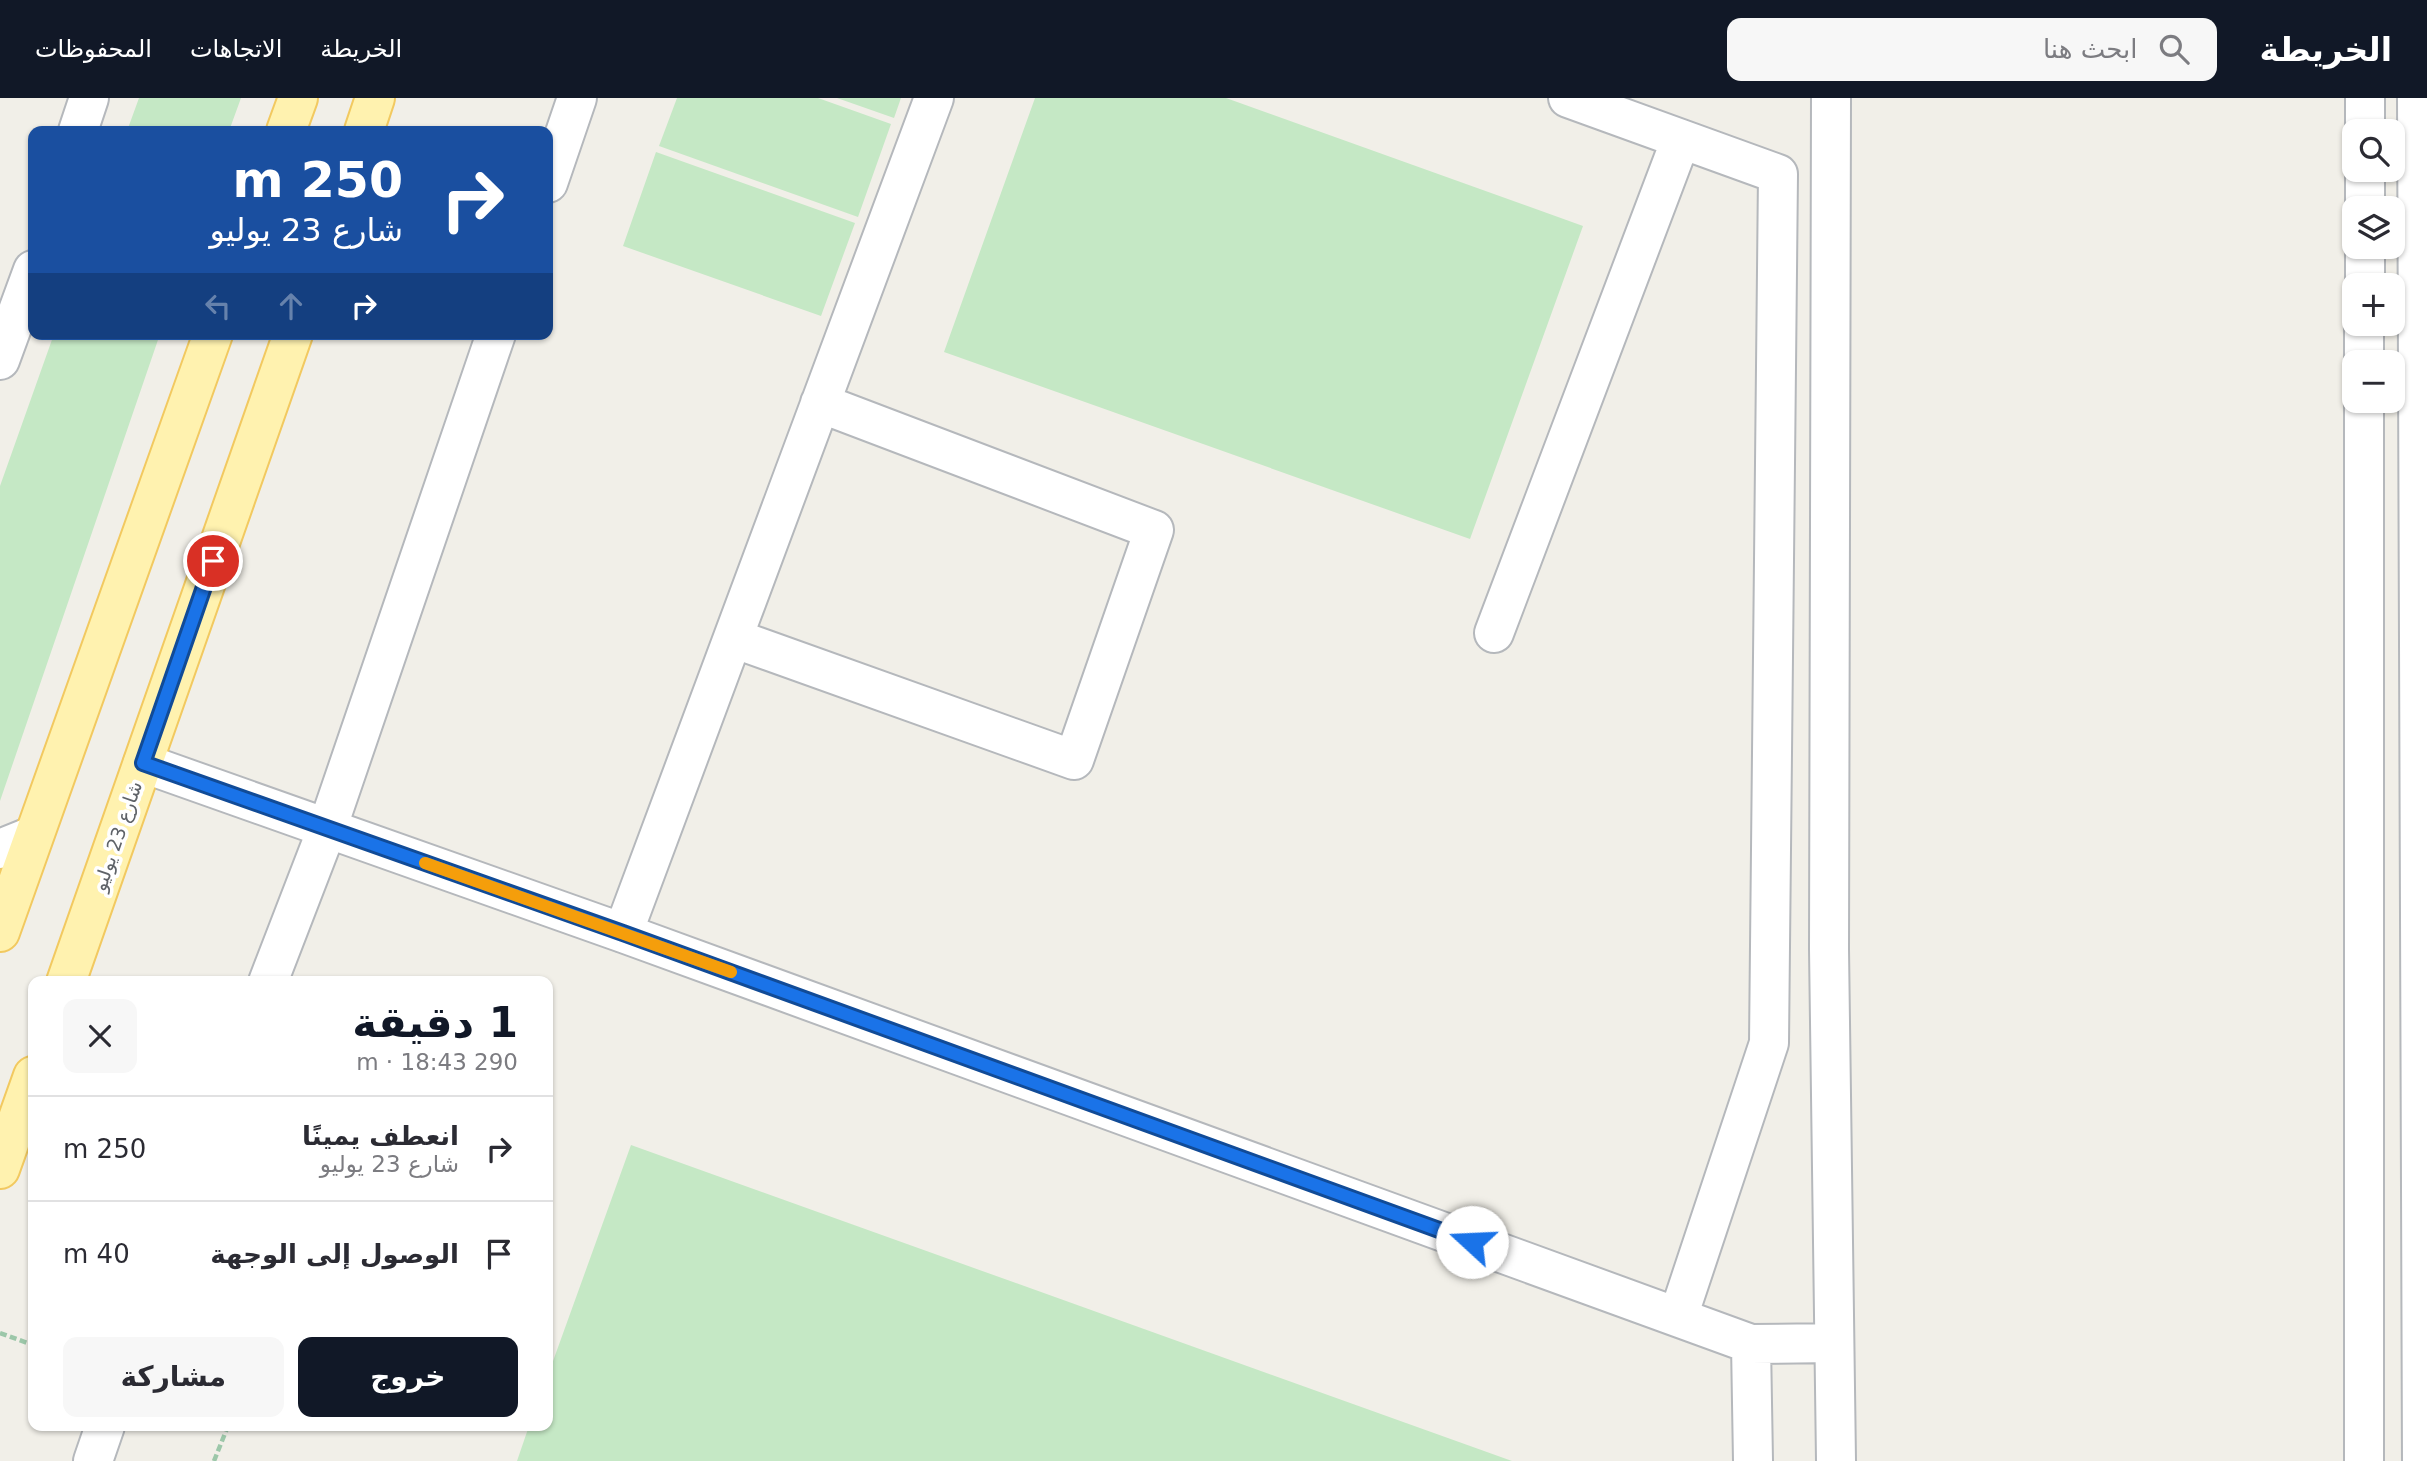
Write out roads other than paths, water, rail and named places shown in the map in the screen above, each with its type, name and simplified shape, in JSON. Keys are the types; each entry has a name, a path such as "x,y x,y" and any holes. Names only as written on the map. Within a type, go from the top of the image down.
{"main road":[{"path":"288,126 298,98"},
{"path":"366,126 375,98"},
{"path":"0,932 16,843 211,340"},
{"name":"شارع 23 يوليو","path":"68,976 291,340"},
{"path":"0,1169 26,1122"}],"street":[{"path":"80,126 89,98"},
{"path":"553,168 577,98"},
{"path":"623,933 934,98"},
{"path":"1568,98 1778,174 1769,1043 1678,1317"},
{"path":"1831,98 1829,949 1836,1461"},
{"path":"2365,98 2365,119"},
{"path":"2417,98 2421,1461"},
{"path":"1494,633 1681,139"},
{"path":"0,360 28,284"},
{"path":"270,976 327,829 494,340"},
{"path":"733,638 1074,760 1154,530 820,403"},
{"path":"2364,413 2364,1461"},
{"path":"143,763 623,933 1751,1343 1834,1343"},
{"path":"1751,1343 1753,1461"},
{"path":"93,1461 103,1431"}]}
